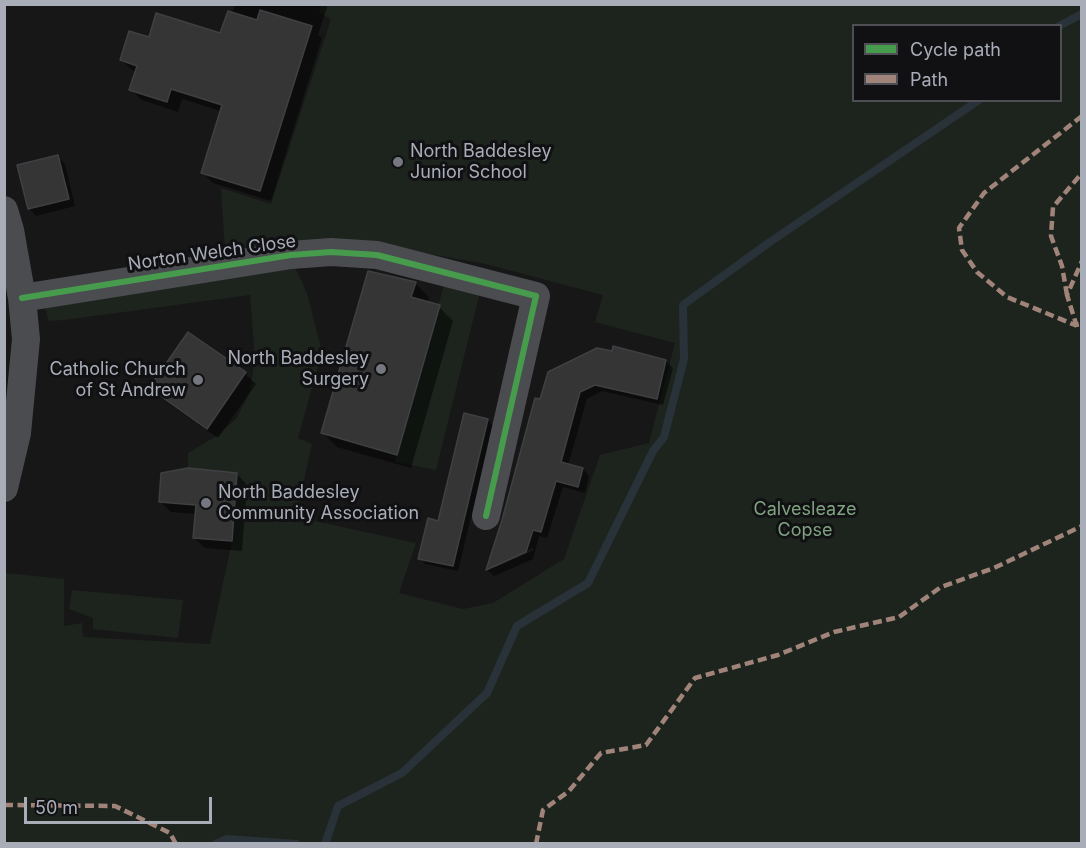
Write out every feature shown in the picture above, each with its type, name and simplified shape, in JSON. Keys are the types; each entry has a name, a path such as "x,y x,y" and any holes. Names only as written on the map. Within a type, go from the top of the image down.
{"street":[{"path":"4,210 10,230 22,298 26,339 17,434 4,488"},
{"name":"Norton Welch Close","path":"22,298 280,257 331,252 377,255 537,296 486,516"}],"green space":[{"name":"Calvesleaze Copse","path":"321,5 1081,5 1081,843 5,844 5,573 64,579 64,626 82,623 83,637 210,644 232,541 237,473 188,468 188,453 218,435 237,418 250,391 255,359 250,295 49,321 45,308 294,265 307,293 322,352 298,438 312,444 296,517 416,543 399,593 463,609 493,603 564,559 600,455 649,443 675,343 595,322 603,295 486,264 345,239 225,250 221,188 271,204 331,19 319,13"},
{"path":"444,285 480,292 436,470 395,462"},
{"path":"72,590 183,600 178,638 93,629 93,618 69,609"}],"building":[{"path":"260,10 312,26 260,191 201,173 222,105 171,89 167,102 129,90 137,66 120,60 129,31 149,37 156,13 220,33 228,11 257,20"},
{"path":"58,155 69,199 28,209 17,165"},
{"name":"North Baddesley Surgery","path":"368,271 416,282 411,297 440,305 397,455 321,433"},
{"name":"Catholic Church of St Andrew","path":"188,332 246,372 207,429 149,388"},
{"path":"613,346 666,360 657,399 595,385 580,392 561,462 583,468 578,487 556,481 541,532 533,530 526,552 486,570 535,398 540,399 548,372 597,348 612,351"},
{"path":"464,413 488,419 453,566 418,559 428,518 438,521"},
{"name":"North Baddesley Community Association","path":"188,468 237,473 232,541 193,538 196,505 159,502 161,473"}],"waterway":[{"path":"1062,24 1082,14"},
{"path":"325,844 338,806 402,773 487,693 517,626 588,583 653,451 664,437 684,359 683,305 767,244 976,102"},
{"path":"216,844 227,839 296,844"}],"marked path":[{"path":"1082,116 984,193 959,228 962,250 977,272 1007,297 1075,325 1082,324"},
{"path":"1067,295 1062,266 1051,236 1053,207 1082,173"},
{"path":"1077,327 1067,295 1082,261"},
{"path":"536,844 543,810 569,791 601,753 646,745 695,678 778,655 834,632 899,617 941,587 994,568 1082,526"},
{"path":"4,805 115,806 170,833 176,844"}],"cycle path":[{"path":"22,298 291,255 331,252 377,255 536,296 486,516"}],"place":[{"name":"North Baddesley Junior School","path":"398,162"},
{"name":"North Baddesley Surgery","path":"381,369"},
{"name":"Catholic Church of St Andrew","path":"198,380"},
{"name":"North Baddesley Community Association","path":"206,503"}]}
